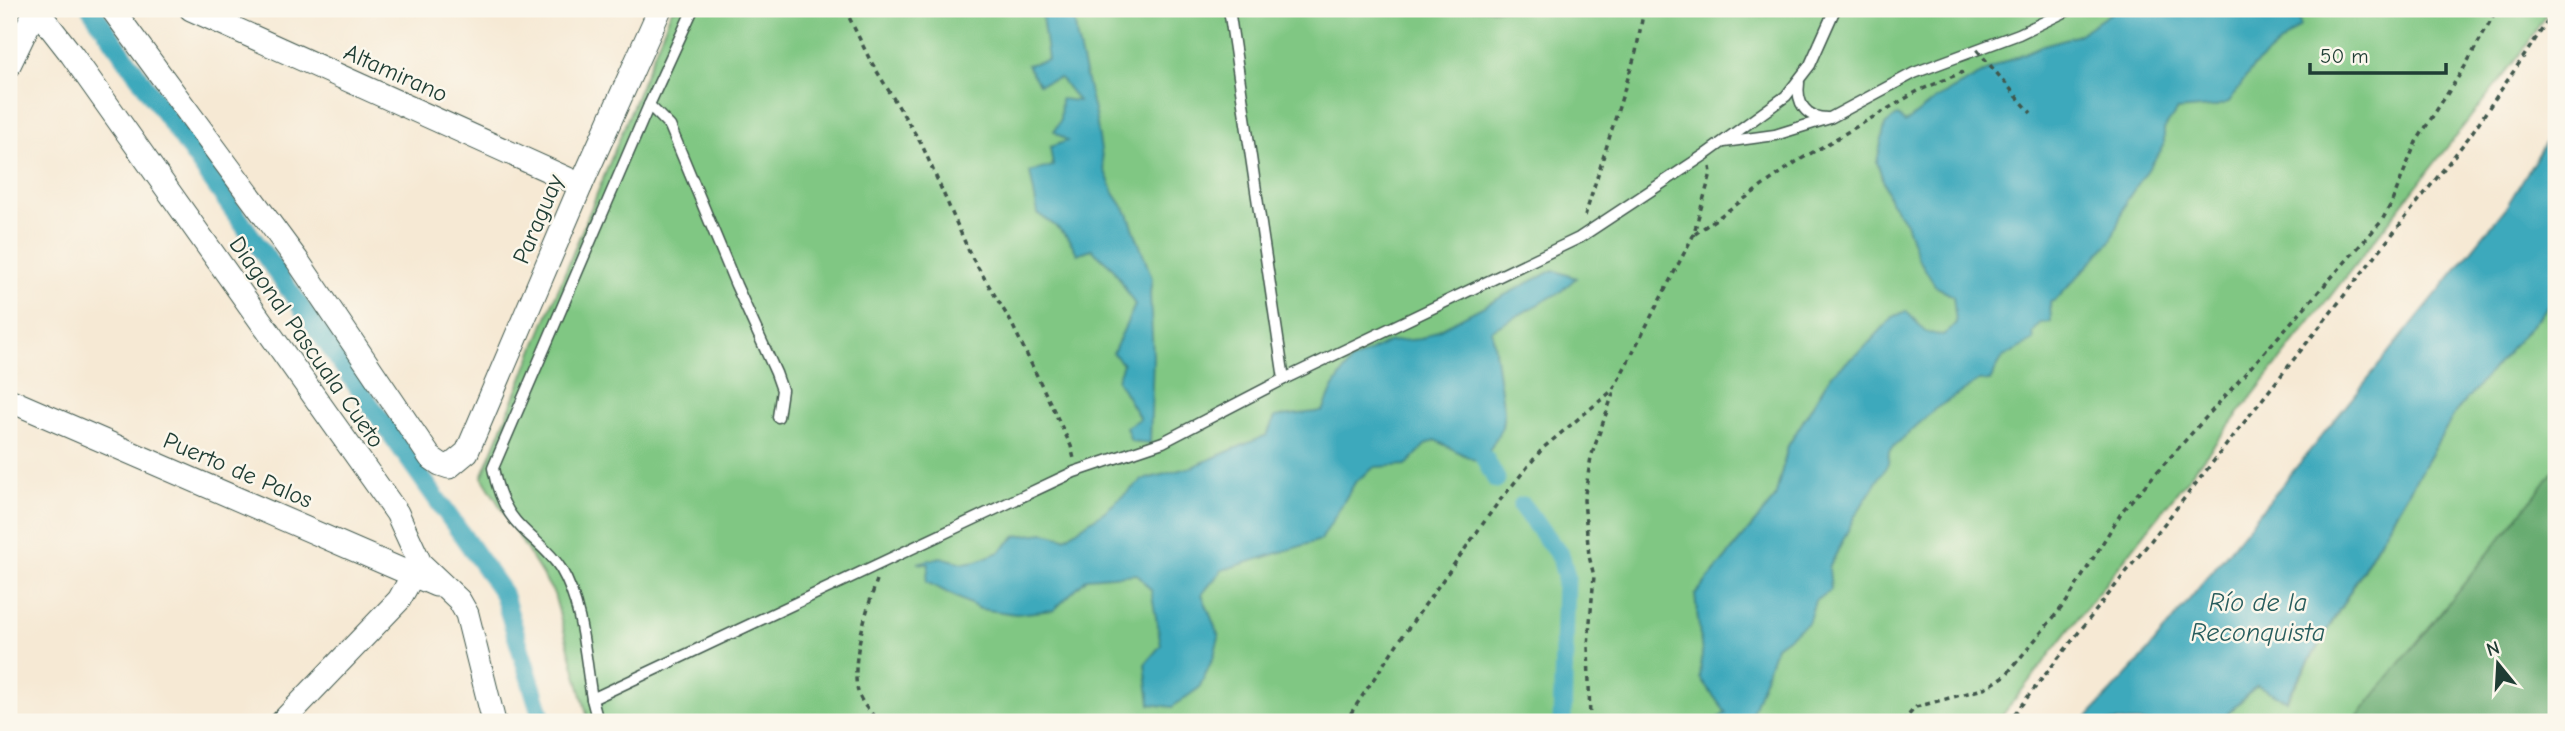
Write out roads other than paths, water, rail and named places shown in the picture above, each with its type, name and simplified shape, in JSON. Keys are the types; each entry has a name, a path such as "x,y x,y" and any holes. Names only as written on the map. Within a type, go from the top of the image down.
{"street":[{"name":"Diagonal Pascuala Cueto","path":"112,9 290,251 430,457 449,467 467,452"},
{"name":"Altamirano","path":"191,9 581,185"},
{"name":"Paraguay","path":"467,452 581,185 660,9"},
{"name":"Diagonal Pascuala Cueto","path":"31,12 80,66 397,513 416,570"},
{"path":"9,65 31,12"},
{"name":"Puerto de Palos","path":"9,400 394,565 416,570 447,589 459,600 467,614 494,722"},
{"path":"282,722 399,600 416,570"}],"lane":[{"path":"598,722 575,600 569,583 550,553 519,526 504,505 493,468 693,9"},
{"path":"1229,9 1284,379"},
{"path":"592,699 1074,472 1163,442 1284,379 1579,238 1706,155 1786,96 1810,65 1835,9"},
{"path":"1724,142 1775,135 1830,118 1914,72 2019,34 2071,9"},
{"path":"1799,82 1797,93 1808,113 1819,118 1830,118"},
{"path":"649,105 670,126 741,297 776,373 782,390 778,417"}],"water":[{"path":"1041,9 1073,9 1104,169 1114,193 1128,214 1152,278 1150,443 1131,441 1126,427 1140,419 1117,380 1123,364 1113,353 1135,305 1113,268 1092,249 1077,254 1066,235 1038,214 1030,172 1053,166 1050,147 1067,141 1054,131 1060,121 1061,99 1078,101 1060,78 1039,84 1027,65 1048,60"},
{"path":"2117,9 2298,9 2300,26 2253,67 2229,102 2213,107 2177,110 2164,129 2164,146 2127,200 2111,241 2056,300 2050,302 2051,322 2040,323 2033,333 2034,340 2002,358 1990,381 1979,381 1935,409 1889,451 1888,464 1855,516 1829,568 1831,590 1815,601 1808,623 1776,646 1751,716 1756,722 1712,722 1726,713 1700,678 1702,653 1695,595 1775,498 1788,446 1831,375 1866,346 1893,317 1906,311 1926,332 1943,336 1956,323 1953,296 1936,287 1918,258 1906,223 1890,201 1877,162 1885,125 1897,115 1905,123 1937,98 1998,65 2043,45 2076,36"},
{"name":"Río de la Reconquista","path":"2556,125 2556,297 2456,411 2286,700 2257,685 2219,722 2083,722 2139,662 2505,209"},
{"path":"1553,270 1576,278 1560,292 1492,330 1504,412 1502,427 1485,459 1476,461 1435,440 1425,445 1407,465 1375,467 1356,481 1321,540 1222,570 1202,594 1219,637 1214,656 1199,688 1172,707 1150,704 1145,664 1161,645 1151,590 1137,574 1087,578 1054,610 1016,614 980,609 926,582 929,564 918,563 941,557 963,563 977,561 999,552 1016,536 1045,533 1065,538 1105,511 1142,480 1192,467 1267,435 1275,417 1323,411 1333,388 1350,362 1388,342 1421,339"}],"waterway":[{"path":"91,9 503,593 543,722"},
{"path":"1485,459 1496,479"},
{"path":"1522,506 1561,557 1566,577 1562,722"}]}
